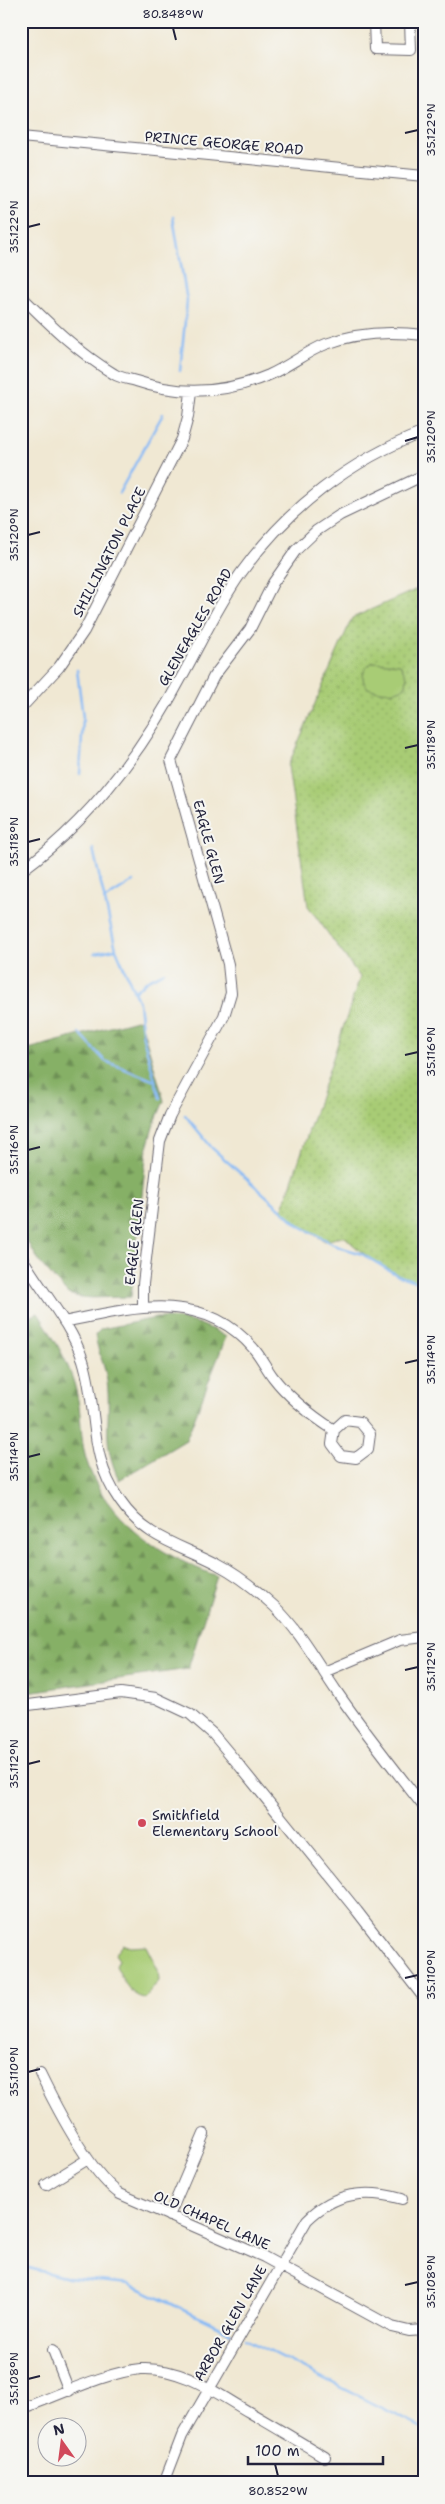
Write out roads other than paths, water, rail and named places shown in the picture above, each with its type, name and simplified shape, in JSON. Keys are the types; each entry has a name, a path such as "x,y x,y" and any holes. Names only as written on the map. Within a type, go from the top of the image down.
{"street":[{"path":"374,21 375,49 411,50 410,21"},
{"name":"PRINCE GEORGE ROAD","path":"21,138 424,176"},
{"path":"21,296 68,342 115,375 151,386 191,392 228,388 258,380 326,345 346,338 387,333 424,335"},
{"name":"SHILLINGTON PLACE","path":"21,708 59,667 84,631 182,439 188,417 191,392"},
{"name":"GLENEAGLES ROAD","path":"21,871 75,825 126,768 156,723 222,603 254,556 286,520 348,470 392,445 424,432"},
{"name":"EAGLE GLEN","path":"143,1307 143,1284 160,1141 170,1115 224,1016 231,993 228,964 171,760 214,676 250,629 273,583 296,550 316,531 340,515 382,493 424,475"},
{"path":"21,1256 64,1322 78,1349 88,1377 98,1455 109,1485 125,1509 144,1527 165,1542 215,1563 254,1588 292,1626 424,1807"},
{"path":"64,1322 143,1307 178,1307 195,1310 226,1324 254,1349 273,1376 298,1404 334,1430"},
{"path":"324,1672 400,1640 424,1637"},
{"path":"21,1706 121,1693 156,1698 190,1714 213,1734 238,1764 357,1911 424,1998"},
{"name":"OLD CHAPEL LANE","path":"40,2074 88,2159 109,2186 120,2194 279,2265 392,2327 408,2331 424,2330"},
{"path":"169,2216 204,2134"},
{"path":"46,2185 88,2159"},
{"name":"ARBOR GLEN LANE","path":"164,2483 176,2447 208,2388 307,2220 323,2206 335,2199 367,2192 402,2199"},
{"path":"53,2350 69,2391"},
{"path":"21,2409 114,2374 141,2369 173,2372 208,2388 325,2457"}],"waterway":[{"path":"173,217 187,301 180,371"},
{"path":"119,493 163,414"},
{"path":"77,670 83,718 80,774"},
{"path":"93,849 116,949 139,1003 143,1037 160,1098"},
{"path":"104,900 134,881"},
{"path":"95,953 115,949"},
{"path":"135,991 146,981 164,972"},
{"path":"79,1033 105,1061 155,1081"},
{"path":"185,1115 212,1148 300,1226 339,1247 362,1254 397,1275 424,1284"},
{"path":"21,2266 68,2278 130,2284 232,2333"},
{"path":"245,2339 424,2429"}],"place":[{"name":"Smithfield Elementary School","path":"142,1823"}]}
